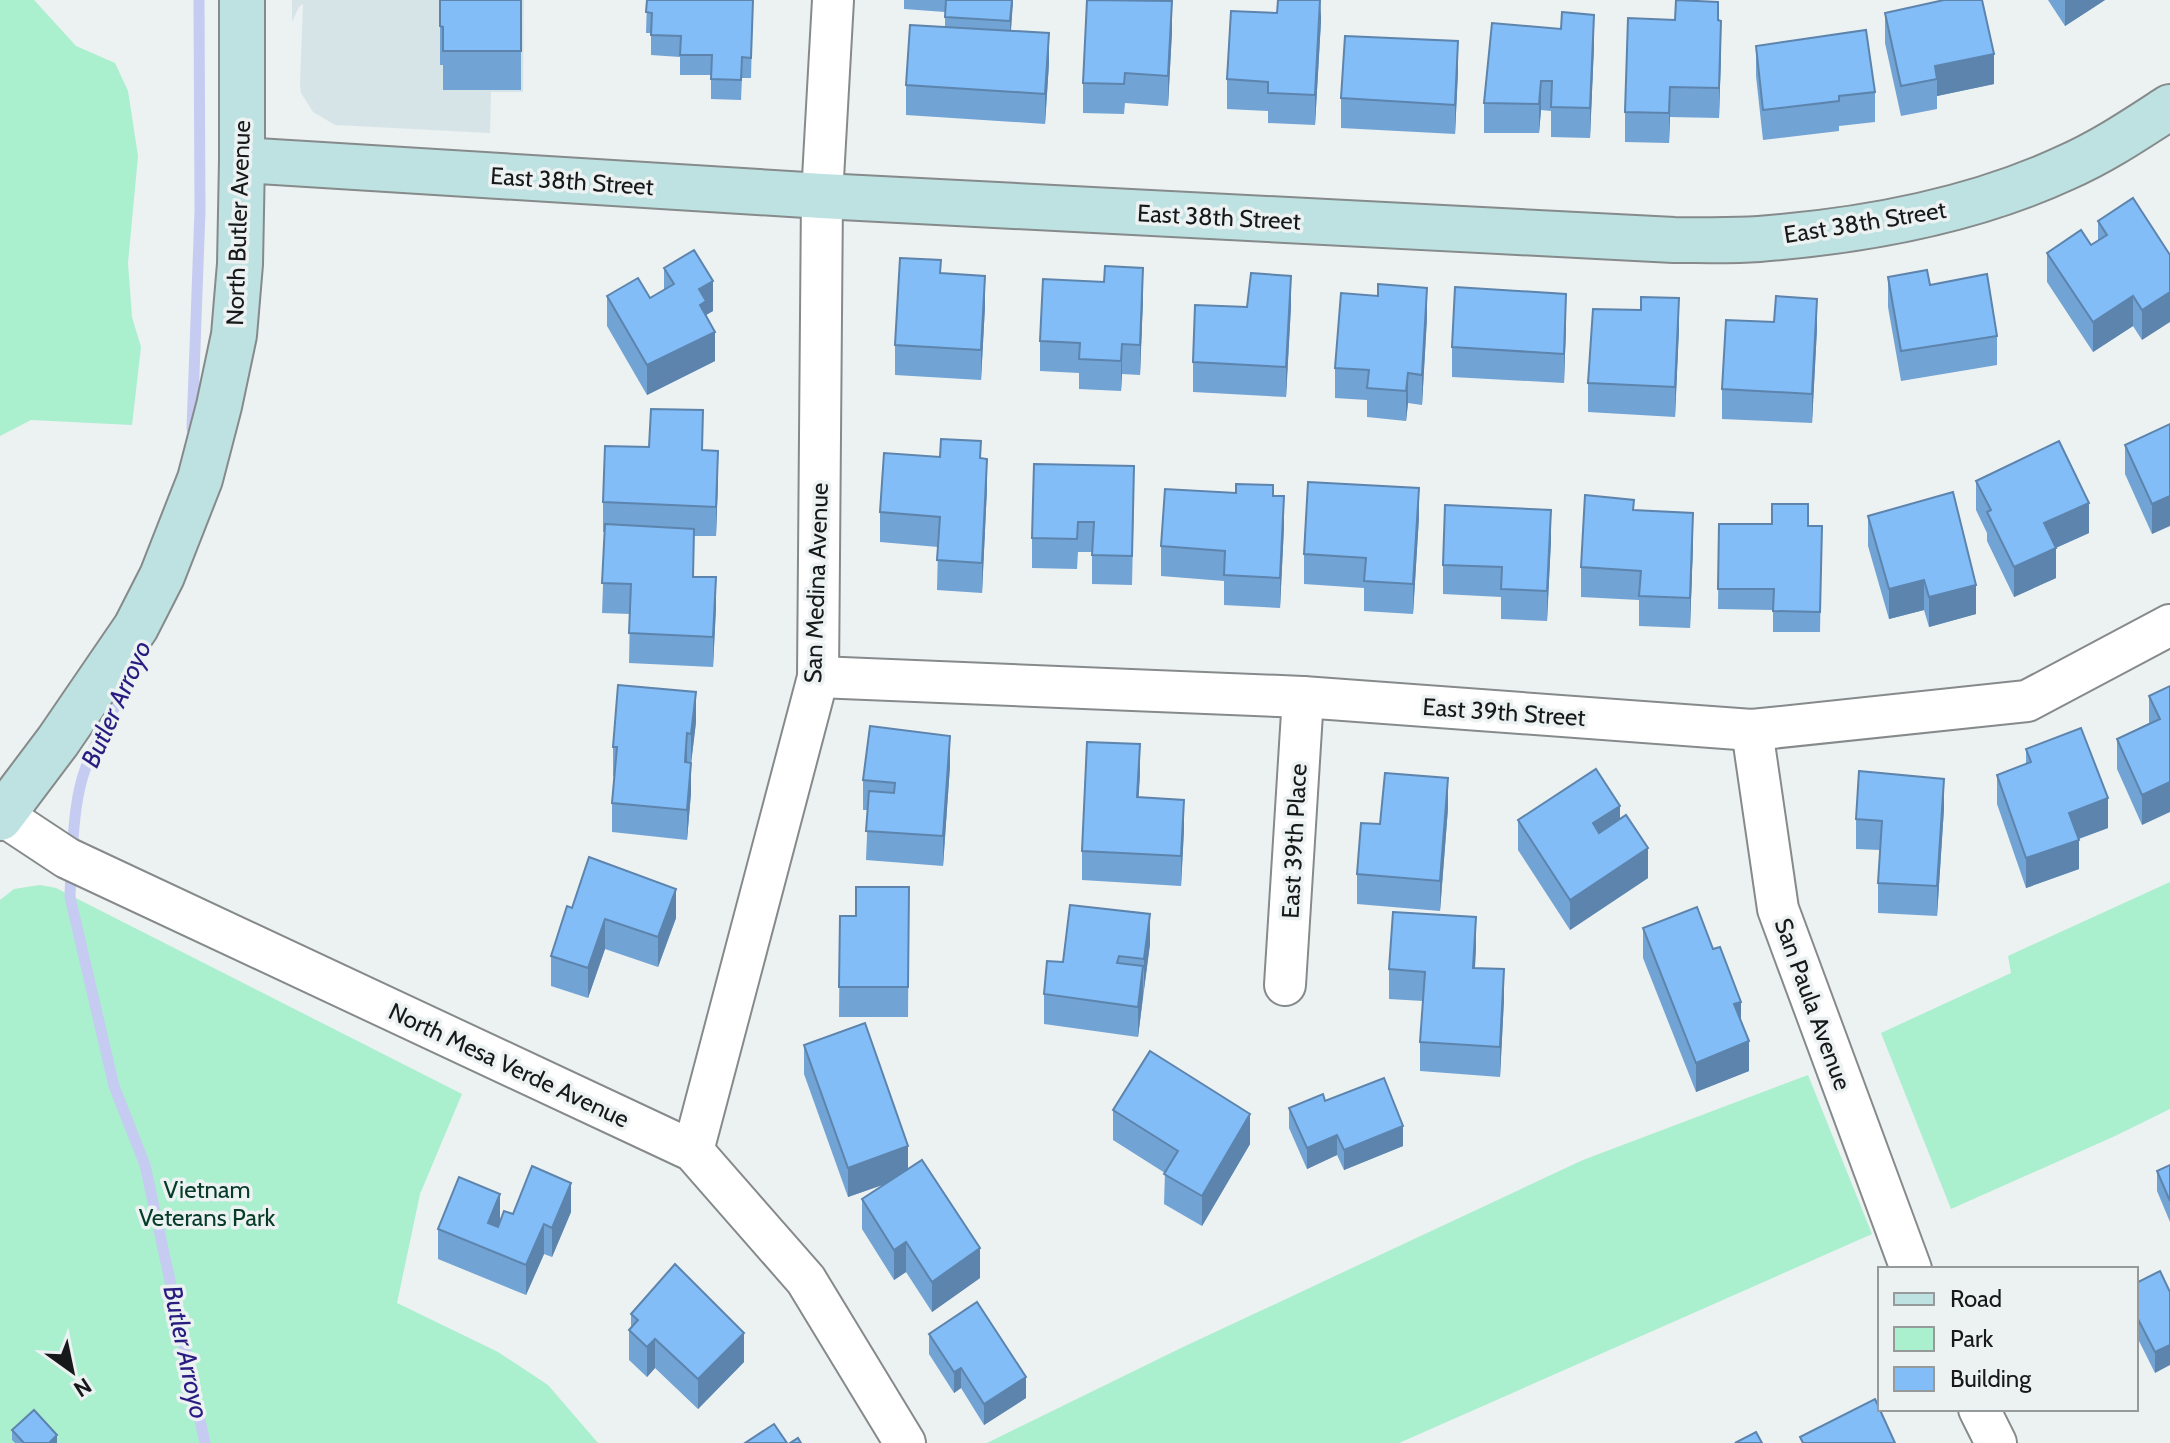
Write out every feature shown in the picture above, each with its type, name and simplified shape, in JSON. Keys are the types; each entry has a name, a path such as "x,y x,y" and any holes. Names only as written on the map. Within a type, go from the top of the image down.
{"street":[{"name":"North Butler Avenue","path":"1,816 58,741 136,627 162,576 200,479 234,335 240,264 242,0"},
{"name":"San Medina Avenue","path":"693,1151 818,677 822,196 833,0"},
{"name":"East 38th Street","path":"242,160 822,196 1674,240 1756,239 1838,231 1948,210 2005,192 2065,168 2170,107"},
{"name":"East 39th Street","path":"818,677 1303,697 1752,730 2027,701 2170,625"},
{"name":"East 39th Place","path":"1285,985 1303,697"},
{"name":"San Paula Avenue","path":"1752,730 1778,909 1910,1267"},
{"name":"North Mesa Verde Avenue","path":"1,816 67,858 693,1151 806,1280 905,1443"},
{"path":"1980,1411 1996,1443"}],"shaded area":[{"path":"292,0 524,0 523,92 491,92 490,133 335,125 313,112 301,93 303,4 292,22"}],"green space":[{"path":"0,0 34,0 76,46 115,63 128,91 138,156 128,263 132,317 141,347 132,425 31,420 0,436"},
{"path":"2170,882 2170,1109 1951,1209 1881,1033 2011,973 2008,956"},
{"name":"Vietnam Veterans Park","path":"40,885 56,888 462,1094 420,1194 397,1303 498,1352 548,1385 598,1443 0,1443 0,900 14,889"},
{"path":"1808,1075 1872,1234 1399,1443 987,1443 1181,1348 1583,1160"}],"building":[{"path":"440,0 521,0 521,51 443,51"},
{"path":"647,0 753,0 751,58 742,57 741,80 711,79 712,55 680,55 681,36 651,35 652,13 646,12"},
{"path":"946,0 1012,0 1010,21 945,17"},
{"path":"1087,0 1172,1 1168,76 1125,73 1124,84 1083,83"},
{"path":"1278,0 1320,0 1315,95 1268,93 1268,82 1227,79 1231,11 1277,13"},
{"path":"1676,0 1718,2 1718,20 1721,21 1719,88 1670,87 1669,113 1625,112 1628,18 1675,20"},
{"path":"1944,0 1982,0 1994,54 1935,66 1937,79 1901,86 1885,13"},
{"path":"1562,12 1594,15 1590,108 1551,107 1552,81 1541,81 1539,104 1484,103 1492,23 1561,29"},
{"path":"910,25 1049,33 1045,94 906,85"},
{"path":"1866,30 1875,92 1839,96 1839,101 1763,110 1756,46"},
{"path":"1345,36 1458,41 1455,105 1341,98"},
{"path":"2133,198 2170,255 2170,292 2142,310 2133,296 2093,322 2047,253 2081,230 2091,245 2107,235 2098,221"},
{"path":"694,250 713,281 699,289 706,301 700,305 715,332 647,365 607,296 638,278 650,298 674,284 664,268"},
{"path":"900,258 941,260 940,273 985,276 981,350 895,345"},
{"path":"1105,266 1143,268 1140,345 1122,344 1121,361 1079,359 1080,343 1040,341 1043,279 1104,282"},
{"path":"1927,270 1930,285 1987,274 1997,336 1901,351 1888,277"},
{"path":"1251,273 1291,276 1286,367 1193,362 1195,305 1247,307"},
{"path":"1378,284 1427,288 1422,375 1408,373 1406,391 1367,388 1369,370 1335,368 1341,293 1378,296"},
{"path":"1455,287 1566,294 1564,354 1452,347"},
{"path":"1776,296 1817,299 1812,394 1722,389 1726,320 1774,322"},
{"path":"1641,297 1679,298 1675,387 1588,383 1593,309 1641,310"},
{"path":"651,409 703,410 702,450 718,451 716,507 603,502 605,446 649,447"},
{"path":"2170,424 2170,496 2152,504 2125,445"},
{"path":"941,439 981,441 980,458 987,459 982,563 937,560 940,517 880,512 884,453 940,457"},
{"path":"2059,441 2089,503 2044,523 2056,548 2014,567 1987,512 1991,510 1976,481"},
{"path":"1034,464 1134,466 1132,556 1092,555 1094,522 1078,522 1077,539 1032,538"},
{"path":"1308,482 1419,488 1413,584 1364,581 1366,558 1304,554"},
{"path":"1236,484 1273,485 1273,496 1284,496 1280,578 1224,575 1225,551 1161,546 1165,489 1236,493"},
{"path":"1953,492 1976,585 1929,597 1924,580 1889,589 1868,516"},
{"path":"1585,495 1634,500 1633,510 1693,513 1690,598 1639,596 1641,571 1581,567"},
{"path":"1772,504 1808,504 1808,526 1822,526 1820,612 1773,611 1774,589 1718,589 1719,524 1772,524"},
{"path":"1445,505 1551,510 1547,591 1501,589 1502,567 1443,565"},
{"path":"605,524 694,529 693,577 716,577 713,637 629,633 631,584 602,583"},
{"path":"618,685 696,692 691,734 687,733 685,762 691,763 687,810 612,803"},
{"path":"2170,686 2170,782 2142,795 2117,739 2160,719 2149,696"},
{"path":"870,726 950,736 943,836 866,831 869,791 894,793 895,783 863,780"},
{"path":"2081,728 2108,798 2069,813 2079,840 2026,858 1997,775 2031,762 2026,749"},
{"path":"1087,742 1140,744 1137,797 1184,800 1181,856 1082,851"},
{"path":"1596,769 1620,806 1593,823 1599,833 1626,815 1648,848 1570,900 1518,820"},
{"path":"1859,771 1944,779 1937,886 1878,883 1882,821 1856,819"},
{"path":"1385,773 1448,778 1440,881 1357,874 1361,823 1380,824"},
{"path":"589,857 676,889 658,937 605,919 588,968 551,956 567,906 572,908"},
{"path":"856,887 909,887 908,987 839,987 840,916 856,916"},
{"path":"1070,905 1150,914 1144,959 1119,956 1117,963 1143,966 1138,1007 1044,994 1047,961 1063,962"},
{"path":"1697,907 1713,949 1720,947 1741,1002 1734,1004 1749,1041 1696,1063 1643,928"},
{"path":"1393,912 1476,917 1473,968 1504,969 1500,1047 1420,1042 1425,972 1389,969"},
{"path":"865,1023 908,1146 848,1168 804,1045"},
{"path":"1150,1051 1250,1114 1202,1196 1164,1174 1178,1151 1113,1110"},
{"path":"1384,1078 1403,1126 1344,1150 1337,1135 1307,1148 1289,1108 1323,1094 1325,1101"},
{"path":"922,1160 980,1248 932,1282 906,1242 894,1250 862,1199"},
{"path":"2170,1165 2170,1201 2157,1171"},
{"path":"532,1166 571,1183 552,1228 544,1224 526,1265 438,1229 459,1177 500,1194 488,1223 498,1227 504,1211 513,1214"},
{"path":"675,1264 744,1333 698,1379 655,1339 647,1347 629,1330 638,1320 631,1314"},
{"path":"2160,1271 2170,1292 2170,1345 2155,1352 2138,1319 2138,1282"},
{"path":"977,1302 1026,1377 984,1404 961,1368 954,1372 929,1334"},
{"path":"1875,1399 1895,1443 1803,1443 1800,1437"},
{"path":"34,1410 57,1435 49,1443 24,1443 12,1430"},
{"path":"774,1424 787,1443 745,1443"},
{"path":"1756,1432 1762,1443 1735,1443"}],"waterway":[{"name":"Butler Arroyo","path":"192,429 200,211 199,0"},
{"name":"Butler Arroyo","path":"72,852 83,777 139,655"},
{"name":"Butler Arroyo","path":"71,869 70,897 114,1086 145,1165 205,1443"}]}
